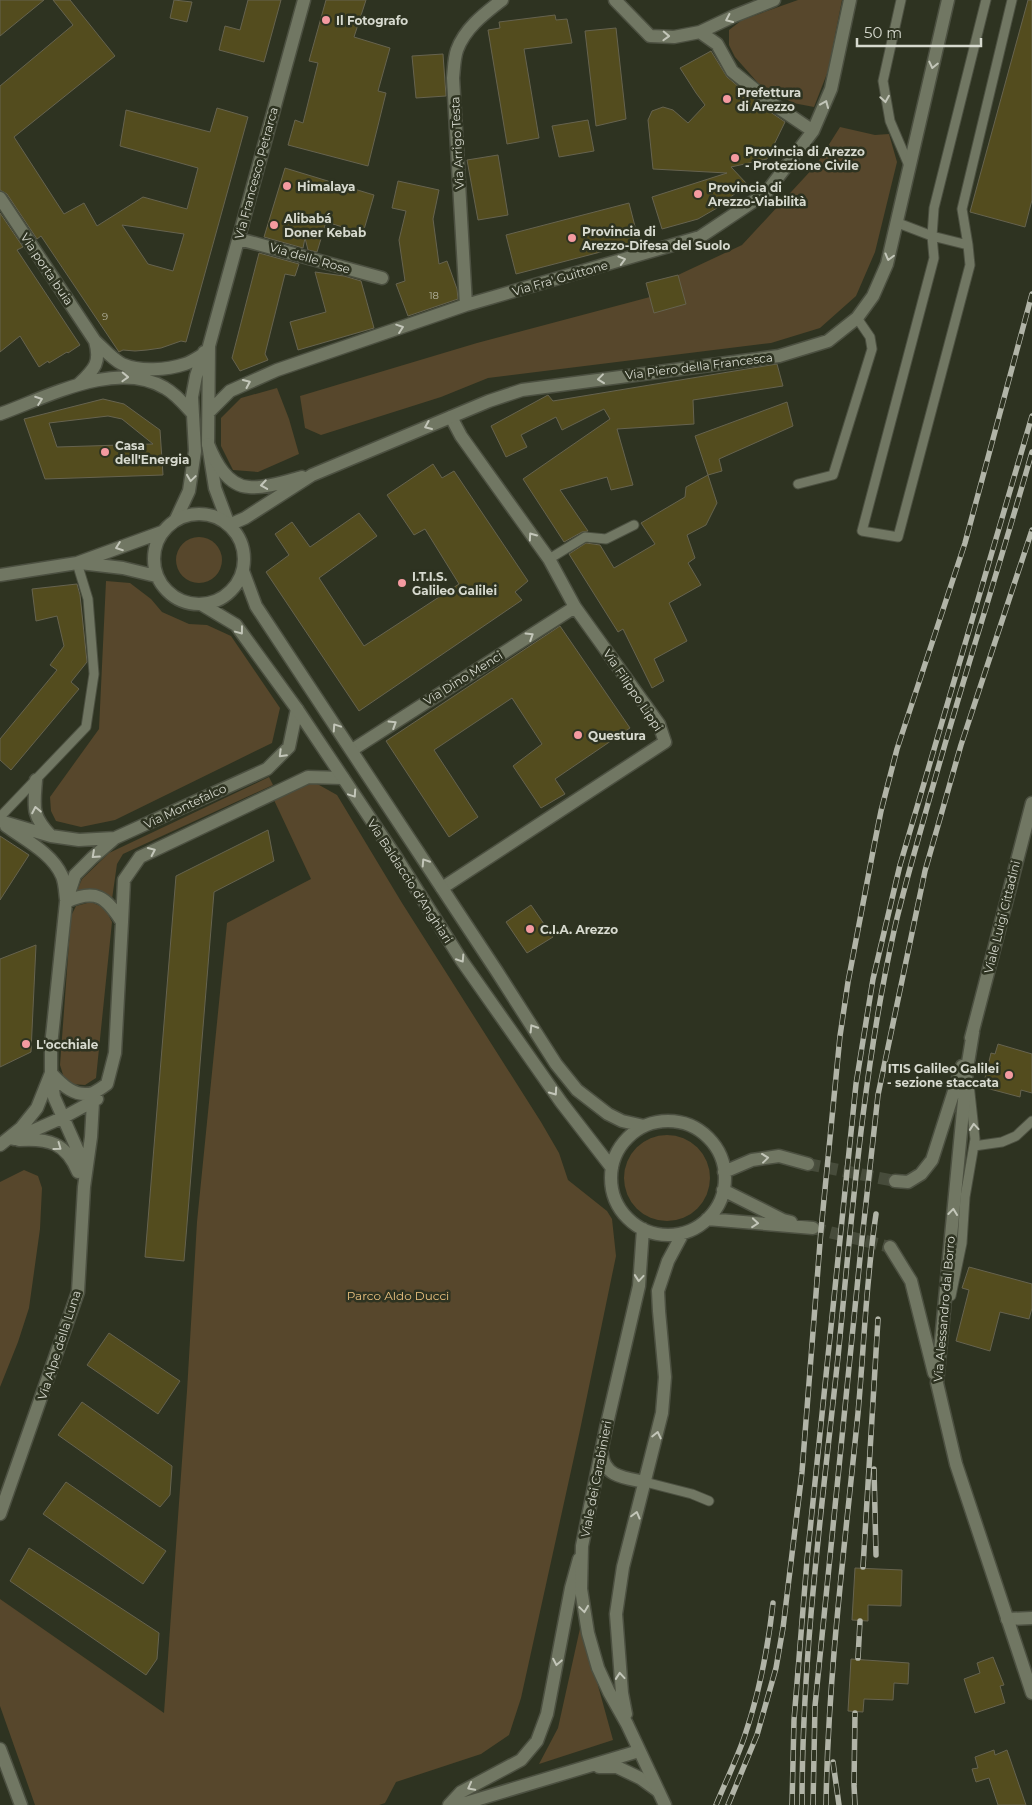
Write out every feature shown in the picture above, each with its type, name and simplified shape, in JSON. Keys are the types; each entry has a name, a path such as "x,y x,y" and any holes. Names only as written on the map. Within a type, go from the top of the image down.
{"street":[{"name":"Via Francesco Petrarca","path":"176,519 189,491 195,451 192,397 196,376 206,350 238,239 304,0"},
{"name":"Via Arrigo Testa","path":"466,305 454,88 456,52 465,33 483,14 502,0"},
{"path":"615,0 650,36 674,37 700,32 774,0"},
{"name":"Via Fra' Guittone","path":"209,412 230,391 277,370 466,305 700,237 766,193 813,131 831,89 850,0"},
{"name":"Via Piero della Francesca","path":"229,525 245,518 312,475 451,417 522,390 780,356 828,341 857,318 873,296 887,264 948,0"},
{"path":"700,32 717,44 732,71 770,102 813,131"},
{"name":"Via porta buia","path":"0,198 94,341"},
{"name":"Via delle Rose","path":"238,239 382,278"},
{"path":"94,341 122,364 141,368 160,368 187,364 206,350"},
{"path":"77,385 90,373 95,364 98,354 94,341"},
{"name":"Via Francesco Petrarca","path":"206,350 210,394 207,426 208,444 215,488 229,525"},
{"path":"187,364 210,394"},
{"path":"0,414 77,385 112,377 126,376 150,380 166,388 193,414"},
{"name":"Via Filippo Lippi","path":"442,888 665,742 659,724 575,607 549,559 461,436 451,417"},
{"path":"208,444 217,464 231,480 248,488 312,475"},
{"path":"204,513 217,517 229,525 237,534 244,558 243,571 237,584 227,594 214,602 187,603 174,597 163,588 156,576 153,561 155,545 162,532 176,519 189,514 204,513"},
{"path":"0,575 77,563 162,532"},
{"path":"77,563 122,568 156,576"},
{"name":"Via Baldaccio d'Anghiari","path":"243,571 256,606 556,1064 577,1090 608,1114 622,1121 644,1126"},
{"name":"Via Baldaccio d'Anghiari","path":"200,604 236,625 297,708 462,961 561,1102 612,1168"},
{"name":"Via Dino Menci","path":"352,750 575,607"},
{"name":"Via Montefalco","path":"4,1143 21,1128 37,1108 51,1074 51,1046 66,902 76,875 115,838 267,769 289,747 297,708"},
{"path":"4,1143 93,1102 102,1094 107,1084 115,1053 124,880 140,857 308,777 343,778"},
{"path":"36,780 34,803 36,816 40,824 51,836"},
{"name":"Viale Luigi Cittadini","path":"973,1032 1032,803"},
{"path":"0,822 48,857 57,866 63,878 66,902 80,895 101,897 112,906 122,922"},
{"path":"0,822 51,836 79,840 115,838"},
{"path":"898,1181 908,1182 921,1174 932,1160 973,1032"},
{"name":"Via Alessandro dal Borro","path":"973,1032 967,1069 937,1383 956,1464 1032,1693"},
{"path":"51,1074 62,1086 71,1091 93,1093 107,1084"},
{"path":"51,1074 54,1097 87,1170"},
{"name":"Via Alpe della Luna","path":"0,1514 78,1292 84,1187 93,1102"},
{"path":"667,1121 690,1126 710,1140 719,1155 724,1172 723,1190 717,1206 700,1225 683,1233 670,1235 656,1234 643,1229 628,1219 617,1204 611,1186 612,1168 617,1151 629,1136 644,1126 667,1121"},
{"path":"4,1143 34,1139 54,1143 72,1158 84,1187"},
{"path":"724,1172 752,1160 779,1156 808,1164"},
{"path":"707,1219 813,1228 783,1220 723,1190"},
{"name":"Viale dei Carabinieri","path":"643,1229 639,1286 582,1546 581,1589 588,1633 598,1668 665,1805"},
{"name":"Viale dei Carabinieri","path":"627,1724 622,1693 616,1614 623,1567 662,1412 665,1378 658,1311 658,1291 668,1261 683,1233"},
{"path":"890,1247 911,1281 937,1383"},
{"path":"602,1450 602,1459 608,1471 645,1482"},
{"path":"449,1805 461,1792 521,1760 537,1741 547,1714 571,1588 582,1546"},
{"path":"1007,1619 1032,1618"},
{"path":"0,1749 21,1805"},
{"path":"459,1805 639,1751"},
{"path":"586,1767 617,1767 640,1778 658,1791"}],"lane":[{"path":"901,0 883,81 890,121 910,168"},
{"path":"986,0 934,208 932,236 934,258 862,531 898,537 970,265 962,209 1012,0"},
{"path":"898,223 932,236 968,245"},
{"path":"798,484 832,475 872,349 870,336 857,318"},
{"path":"549,559 585,536 606,539 634,525"},
{"path":"0,817 86,727 94,674 88,599 77,563"},
{"path":"937,1383 953,1283 962,1243 965,1197 975,1138 967,1069"},
{"path":"974,1146 1002,1142 1016,1136 1032,1120"},
{"path":"645,1482 692,1494 709,1501"}],"green space":[{"path":"798,0 842,0 828,71 814,107 793,103 758,83 735,57 729,45 729,30 742,20"},
{"path":"840,127 875,135 889,134 897,162 875,252 856,296 820,328 771,343 488,378 441,397 321,435 305,428 300,396 477,343 650,297 654,312 685,304 678,275 742,245 816,165"},
{"path":"277,388 289,419 299,454 258,472 233,470 221,446 221,418 241,398"},
{"path":"194,537 204,537 218,547 222,560 218,573 212,579 204,583 194,583 180,573 176,565 176,555 186,541"},
{"path":"106,581 130,583 151,599 162,612 189,624 207,625 231,636 280,708 272,743 115,820 81,827 56,821 51,811 50,797 99,729"},
{"path":"269,777 273,785 123,854 117,864 112,899 96,889 76,893 82,879 109,853"},
{"name":"Parco Aldo Ducci","path":"312,781 337,795 402,903 541,1122 559,1153 568,1180 607,1211 612,1219 616,1256 521,1698 509,1735 481,1754 396,1782 385,1803 379,1805 35,1805 0,1706 0,1599 164,1713 197,1222 227,923 311,879 274,800"},
{"path":"91,902 105,908 112,922 96,1078 85,1085 71,1084 64,1078 60,1065 71,916 76,906"},
{"path":"659,1135 675,1135 684,1138 698,1147 707,1161 710,1178 707,1195 698,1209 684,1218 675,1221 659,1221 643,1214 631,1202 624,1186 624,1170 631,1154 643,1142"},
{"path":"24,1170 38,1176 42,1188 40,1229 29,1308 0,1387 0,1182"},
{"path":"581,1624 613,1740 539,1764 558,1728"}],"building":[{"path":"0,0 44,0 0,36"},
{"path":"53,0 70,0 115,56 14,137 64,214 84,203 97,226 143,197 187,209 198,168 120,146 126,110 210,132 217,108 248,117 186,342 181,341 161,348 135,351 123,350 119,352 41,236 37,239 7,194 0,190 0,86 73,25","holes":["122,225 184,234 173,271 148,264"]},
{"path":"174,0 192,2 187,22 170,18"},
{"path":"248,0 281,0 264,62 219,50 225,26 240,30"},
{"path":"326,0 366,0 354,37 390,48 378,91 386,93 368,166 288,145 295,120 303,123 318,63 309,61"},
{"path":"1028,0 1032,0 1032,200 1025,227 970,212"},
{"path":"555,15 556,20 567,19 572,43 524,49 539,138 507,144 488,30 500,28 499,22"},
{"path":"616,28 626,119 596,126 585,31"},
{"path":"711,51 727,77 763,107 785,122 767,159 731,167 747,184 717,208 698,219 662,229 652,197 727,173 653,169 648,120 652,111 663,107 673,110 688,123 705,105 680,68"},
{"path":"443,54 446,96 416,98 412,56"},
{"path":"588,120 594,151 559,157 552,126"},
{"path":"498,155 508,215 478,220 467,160"},
{"path":"285,168 374,195 363,233 326,222 317,252 308,250 305,238 303,248 264,237"},
{"path":"398,181 439,190 433,219 439,264 447,261 457,289 458,299 408,316 396,284 405,281 399,240 406,211 392,208"},
{"name":"Provincia di Arezzo-Difesa del Suolo","path":"629,203 639,242 516,274 506,235"},
{"path":"0,213 23,247 17,250 80,345 39,367 20,336 0,352"},
{"path":"259,253 299,264 295,276 285,274 265,354 268,360 240,371 232,358"},
{"path":"315,272 344,276 361,281 374,328 298,350 290,322 326,312"},
{"path":"678,275 686,304 654,313 646,283"},
{"path":"777,364 783,386 693,400 694,424 617,429 633,485 611,490 607,477 560,490 588,531 582,532 564,542 523,479 610,419 604,409 562,430 556,417 521,435 527,447 506,457 491,426 548,395 553,401"},
{"path":"103,399 124,404 160,430 163,475 45,479 24,419","holes":["108,416 122,419 153,444 57,447 49,423"]},
{"path":"787,402 793,426 719,459 722,471 708,475 695,436"},
{"path":"433,464 442,478 454,471 528,581 515,592 522,600 359,711 266,572 289,555 275,534 292,522 310,547 359,513 377,536 319,578 364,646 459,584 425,529 414,535 387,495"},
{"path":"708,475 717,503 706,525 687,535 695,558 688,563 701,585 669,603 687,641 654,659 664,681 652,688 623,629 618,632 569,554 586,543 600,545 614,568 655,544 641,523 685,497 686,487"},
{"path":"77,584 80,595 87,662 71,682 79,689 11,770 0,760 0,739 57,670 50,665 64,646 57,616 36,621 32,589"},
{"name":"Questura","path":"560,626 630,728 555,779 565,794 541,808 513,766 542,744 512,698 434,750 478,817 449,837 386,741"},
{"path":"268,830 274,861 214,892 184,1261 145,1257 176,876"},
{"path":"0,836 29,855 0,900"},
{"name":"C.I.A. Arezzo","path":"531,905 553,937 527,953 506,922"},
{"path":"36,945 31,1052 0,1067 0,959"},
{"name":"ITIS Galileo Galilei - sezione staccata","path":"998,1044 1032,1054 1032,1093 1021,1090 1020,1097 986,1088 988,1079 985,1078 991,1053 995,1054"},
{"path":"969,1267 1032,1284 1032,1308 1029,1319 1000,1312 990,1351 956,1341 969,1290 962,1288"},
{"path":"109,1333 180,1381 158,1414 87,1365"},
{"path":"82,1402 172,1466 170,1495 160,1507 58,1435"},
{"path":"66,1482 166,1551 143,1584 43,1514"},
{"path":"29,1548 159,1633 157,1659 146,1675 10,1581"},
{"path":"855,1568 902,1570 901,1606 868,1605 868,1621 852,1620"},
{"path":"993,1657 1004,1685 1000,1686 1005,1703 975,1713 964,1679 980,1673 977,1663"},
{"path":"851,1659 909,1663 908,1684 894,1683 893,1700 864,1699 863,1712 848,1711"},
{"path":"994,1750 995,1755 1007,1750 1026,1805 998,1805 989,1778 976,1782 972,1769 978,1768 975,1757"}],"tunnel":[{"path":"808,1164 895,1181"},
{"path":"813,1228 890,1247"}],"railway":[{"path":"728,1805 757,1735 776,1668 783,1628 802,1472 821,1230 840,1036 848,982 881,811 897,749 965,543 1032,294"},
{"path":"792,1805 794,1720 807,1560 856,1084 873,979 900,865 1032,416"},
{"path":"802,1805 805,1693 814,1581 866,1090 883,984 905,886 1032,452"},
{"path":"813,1805 815,1706 878,1095 925,871 961,745 1032,530"},
{"path":"826,1805 827,1756 834,1658 876,1214"},
{"path":"863,1567 878,1319"},
{"path":"874,1469 876,1555"},
{"path":"716,1805 741,1747 754,1705 766,1654 773,1603"},
{"path":"858,1658 860,1621"},
{"path":"855,1713 855,1805"},
{"path":"833,1762 839,1805"}],"place":[{"name":"Il Fotografo","path":"326,20"},
{"name":"Prefettura di Arezzo","path":"727,99"},
{"name":"Provincia di Arezzo - Protezione Civile","path":"735,158"},
{"name":"Himalaya","path":"287,186"},
{"name":"Provincia di Arezzo-Viabilità","path":"698,194"},
{"name":"Alibabá Doner Kebab","path":"274,225"},
{"name":"Provincia di Arezzo-Difesa del Suolo","path":"572,238"},
{"name":"Casa dell'Energia","path":"105,452"},
{"name":"I.T.I.S. Galileo Galilei","path":"402,583"},
{"name":"Questura","path":"578,735"},
{"name":"C.I.A. Arezzo","path":"530,929"},
{"name":"L'occhiale","path":"26,1044"},
{"name":"ITIS Galileo Galilei - sezione staccata","path":"1009,1075"}]}
